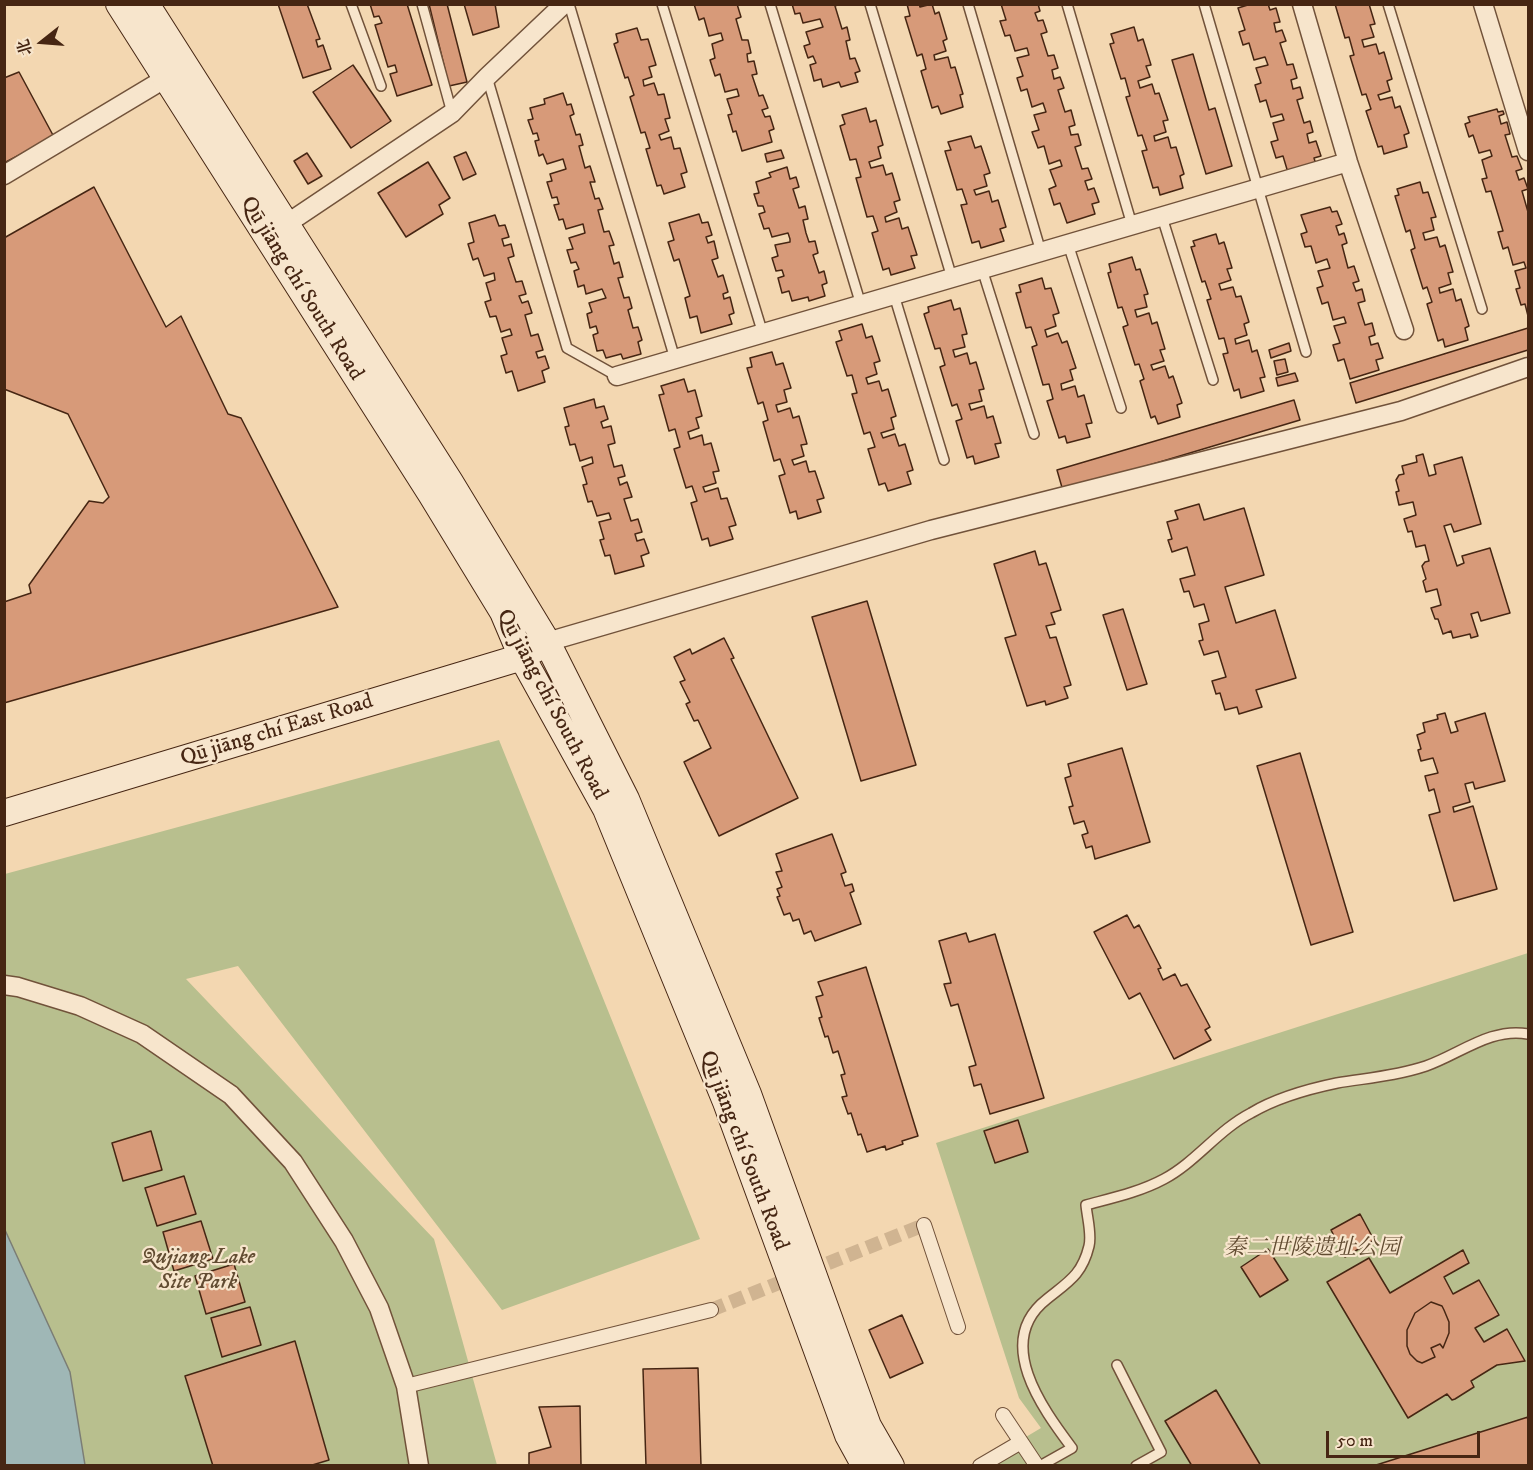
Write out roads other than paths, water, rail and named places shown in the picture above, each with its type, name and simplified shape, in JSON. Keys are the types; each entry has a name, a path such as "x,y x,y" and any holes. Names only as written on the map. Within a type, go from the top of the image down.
{"main road":[{"name":"Qū jiāng chí South Road","path":"119,4 166,78 277,231 450,482 547,642 626,799 748,1094 868,1426 891,1466"},
{"name":"Qū jiāng chí South Road","path":"146,4 425,485 503,612 522,657 606,808 726,1102 848,1435 865,1466"},
{"name":"Qū jiāng chí East Road","path":"4,813 522,657 547,642"}],"street":[{"path":"277,231 452,113 487,77 566,4"},
{"path":"1302,4 1348,162 1404,330"},
{"path":"1483,4 1528,151"},
{"path":"4,174 166,78"},
{"path":"617,376 1348,162"},
{"path":"547,642 931,530 1401,411 1528,367"},
{"path":"4,984 80,1006 142,1034 231,1095 293,1162 344,1241 379,1308 406,1386 419,1466"},
{"path":"924,1225 958,1327"},
{"path":"406,1386 711,1310"},
{"path":"1003,1415 1039,1466"},
{"path":"980,1466 1021,1443"}],"lane":[{"path":"351,4 381,86"},
{"path":"422,4 452,113"},
{"path":"566,4 675,359"},
{"path":"662,4 763,333"},
{"path":"770,4 861,305"},
{"path":"870,4 952,278"},
{"path":"968,4 1041,252"},
{"path":"1067,4 1132,225"},
{"path":"1204,4 1306,352"},
{"path":"1388,4 1482,309"},
{"path":"487,77 567,348 617,376"},
{"path":"1162,217 1213,380"},
{"path":"1068,244 1121,408"},
{"path":"982,269 1034,434"},
{"path":"894,295 944,460"},
{"path":"1039,1466 1072,1448 1033,1389 1023,1356 1025,1333 1033,1313 1046,1299 1077,1274 1084,1262 1090,1244 1086,1205 1128,1194 1164,1179 1249,1113 1274,1102 1337,1083 1396,1075 1427,1066 1489,1037 1505,1033 1528,1034"},
{"path":"1116,1365 1161,1452 1136,1466"}],"water":[{"path":"5,1230 70,1372 85,1465 5,1465"}],"tunnel":[{"path":"711,1310 924,1225"}],"park label":[{"name":"秦二世陵遗址公园","path":"1312,1249"},
{"name":"Qujiang Lake Site Park","path":"198,1270"}]}
